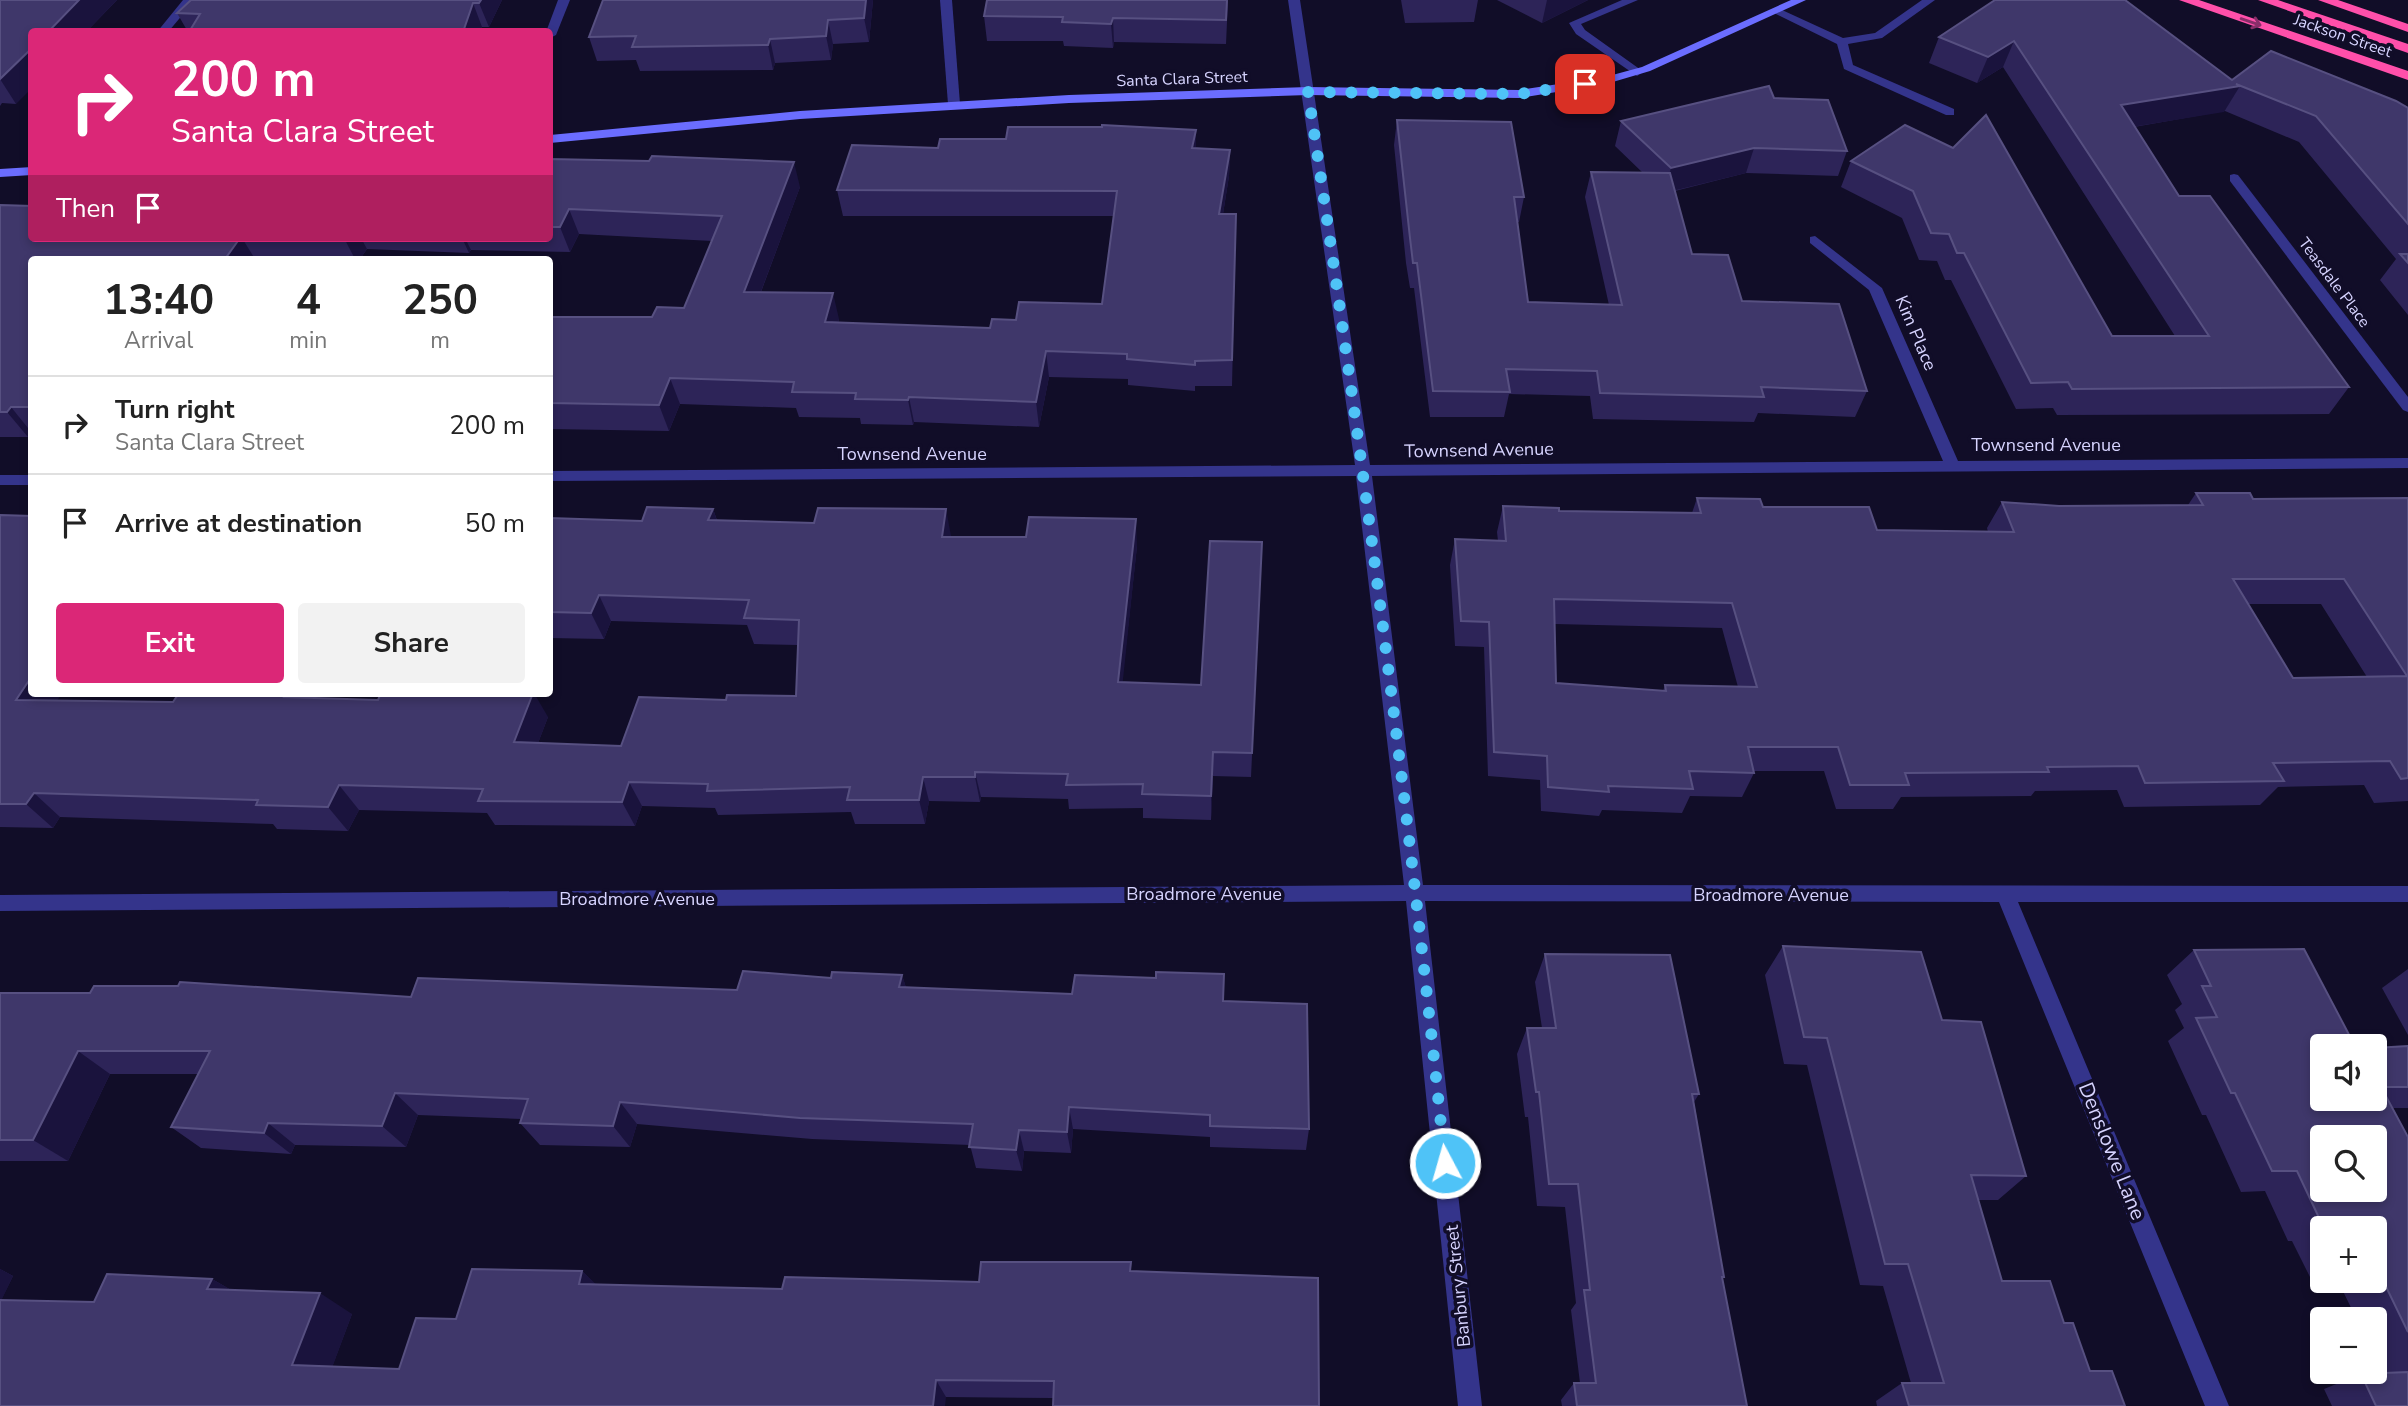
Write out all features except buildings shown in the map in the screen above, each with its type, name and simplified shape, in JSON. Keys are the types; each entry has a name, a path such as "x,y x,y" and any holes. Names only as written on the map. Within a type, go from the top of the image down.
{"highway":[{"name":"Jackson Street","path":"2186,0 2408,76"},
{"path":"2265,0 2408,49"},
{"name":"Jackson Street","path":"2325,0 2408,28"}],"main road":[{"name":"Santa Clara Street","path":"553,139 800,115 954,104 1308,92 1519,94 1637,72 1800,0"},
{"path":"0,173 28,171"}],"street":[{"path":"165,28 189,0"},
{"path":"553,28 564,0"},
{"path":"946,0 954,104"},
{"name":"Banbury Street","path":"1294,0 1361,470 1416,893 1471,1406"},
{"path":"1632,0 1575,23 1580,32 1637,72"},
{"path":"1778,12 1842,42 1878,36 1930,1"},
{"path":"1842,42 1848,67 1950,112"},
{"name":"Teasdale Place","path":"2234,178 2408,407"},
{"name":"Kim Place","path":"1815,240 1875,288 1952,464"},
{"name":"Townsend Avenue","path":"553,476 1952,464 2408,463"},
{"path":"0,480 28,480"},
{"name":"Broadmore Avenue","path":"0,903 1416,893 2006,896 2408,894"},
{"name":"Denslowe Lane","path":"2006,896 2217,1406"}],"route":[{"path":"1445,1163 1416,893 1358,446 1308,92 1519,94 1585,84"}]}
